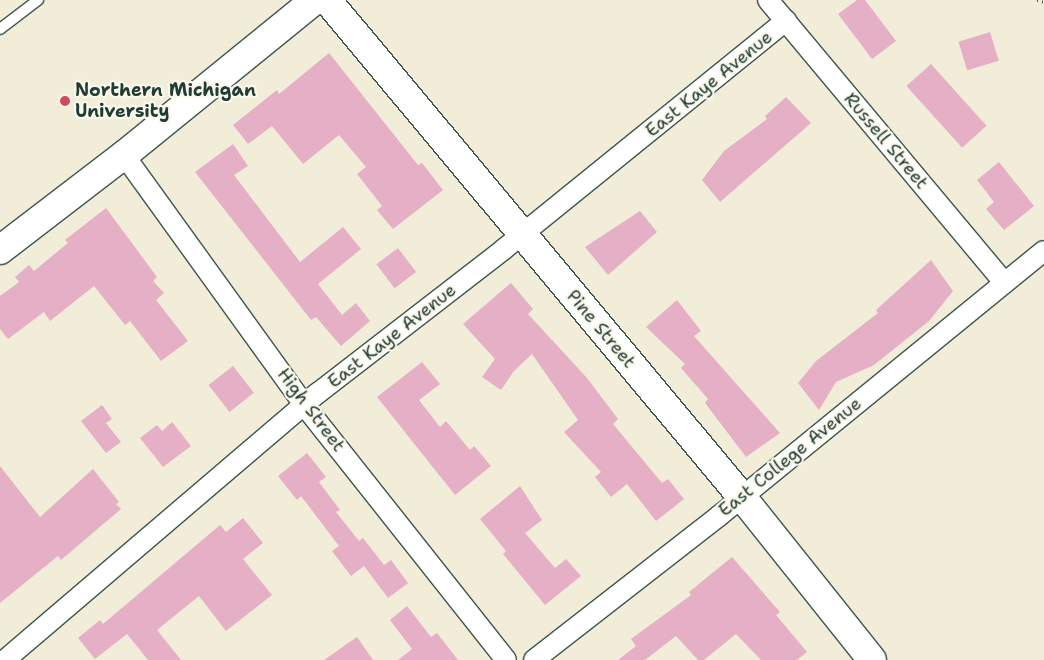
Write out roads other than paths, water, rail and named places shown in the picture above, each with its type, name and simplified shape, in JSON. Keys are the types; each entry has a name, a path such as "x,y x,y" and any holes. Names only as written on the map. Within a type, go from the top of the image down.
{"street":[{"path":"0,250 124,155 315,0"},
{"name":"Pine Street","path":"327,0 742,496 872,660"},
{"name":"Russell Street","path":"768,0 1004,282"},
{"name":"East Kaye Avenue","path":"5,660 304,405 522,234 786,22"},
{"name":"High Street","path":"124,155 304,405 506,660"},
{"name":"East College Avenue","path":"534,660 742,496 1044,251"}],"lane":[{"path":"0,29 38,0"}],"place":[{"name":"Northern Michigan University","path":"65,101"}]}
